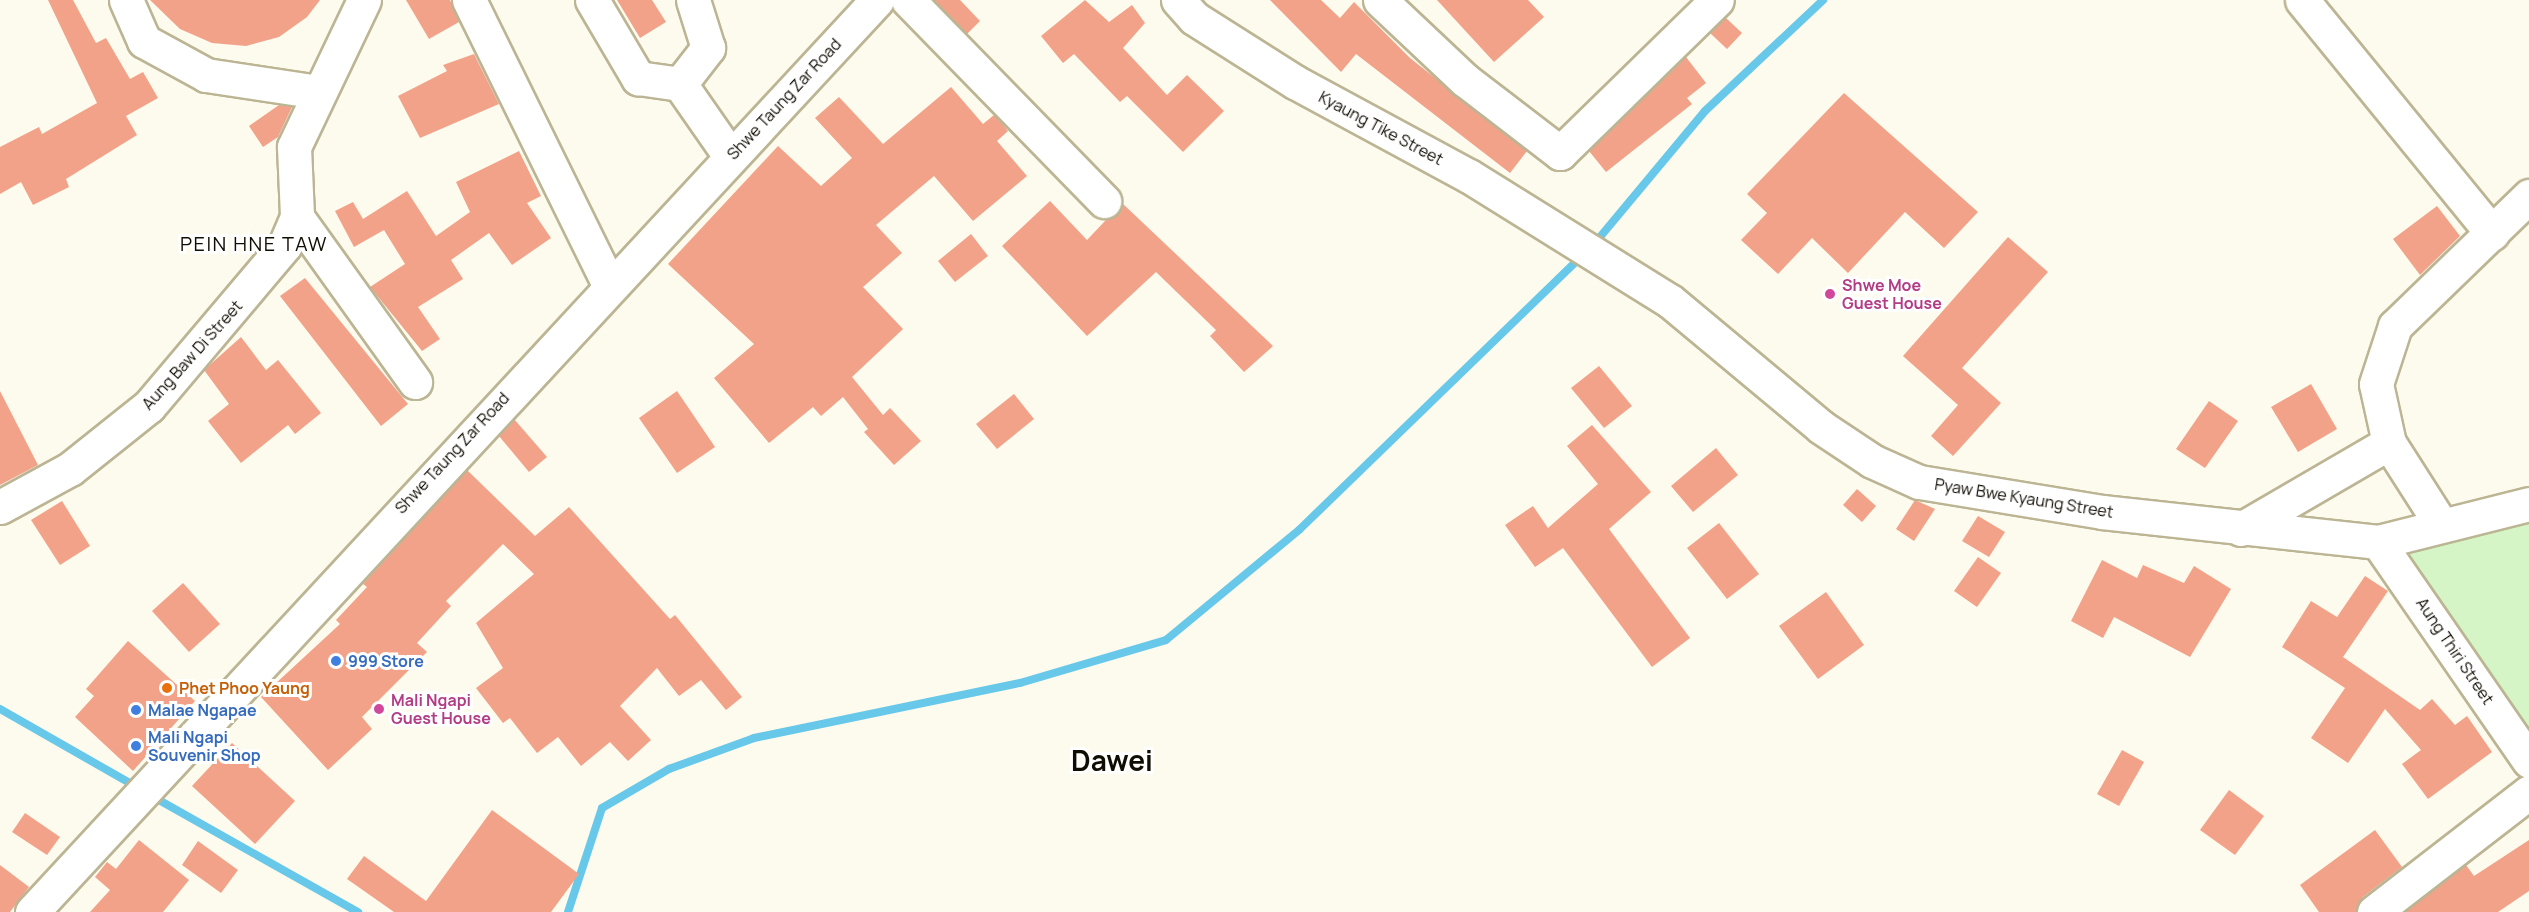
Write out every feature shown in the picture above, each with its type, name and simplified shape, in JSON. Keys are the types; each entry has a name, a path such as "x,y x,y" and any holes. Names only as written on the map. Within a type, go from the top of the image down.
{"street":[{"path":"126,0 144,41 206,75 319,92"},
{"path":"364,0 294,147 297,217 415,382"},
{"path":"469,0 609,284"},
{"path":"592,0 638,78 680,84 730,156"},
{"path":"680,84 708,48 693,0"},
{"name":"Shwe Taung Zar Road","path":"32,912 609,284 877,0"},
{"path":"908,0 1104,201"},
{"name":"Kyaung Tike Street","path":"1178,0 1194,18 1295,82 1468,176 1589,249"},
{"path":"1380,0 1465,80 1560,153 1717,0"},
{"path":"2302,0 2492,233"},
{"path":"2442,526 2389,442 2376,384 2395,326 2529,196"},
{"name":"Aung Baw Di Street","path":"0,507 70,469 149,406 285,245 297,217"},
{"name":"Pyaw Bwe Kyaung Street","path":"1589,249 1670,301 1821,428 1881,465 1919,482 2241,529 2378,542 2529,504"},
{"path":"2241,529 2389,442"},
{"name":"Aung Thiri Street","path":"2378,542 2529,761"},
{"path":"2374,912 2529,792"}],"green space":[{"path":"2529,513 2529,740 2400,548"}],"building":[{"path":"48,0 73,0 96,43 106,38 130,79 143,72 158,98 126,116 137,135 66,179 69,187 33,205 21,182 0,194 0,147 39,127 42,134 97,103"},
{"path":"150,0 320,0 307,17 279,37 246,46 212,43 180,29"},
{"path":"406,0 450,0 459,22 429,39"},
{"path":"617,0 652,0 666,22 640,38"},
{"path":"934,0 960,0 980,21 967,34"},
{"path":"1085,0 1109,22 1132,5 1145,23 1123,48 1167,95 1187,75 1224,111 1183,152 1127,96 1120,102 1074,54 1063,63 1041,36"},
{"path":"1270,0 1321,0 1340,18 1354,2 1410,58 1527,151 1510,173 1356,54 1341,72"},
{"path":"1437,0 1528,0 1544,17 1494,62"},
{"path":"1726,18 1742,33 1727,49 1710,33"},
{"path":"474,54 499,104 420,138 398,96 447,71 443,65"},
{"path":"1686,57 1706,83 1687,98 1692,104 1606,172 1589,151"},
{"path":"951,87 983,124 994,115 1002,123 1008,131 997,141 1027,176 973,221 934,176 876,225 902,253 863,287 903,329 852,377 883,415 890,408 921,441 894,465 864,432 868,429 843,397 821,416 813,407 769,443 714,378 754,344 668,264 778,146 821,186 852,158 815,118 839,97 883,144"},
{"path":"1844,93 1978,212 1944,248 1905,212 1848,273 1812,238 1778,274 1741,240 1767,213 1747,194"},
{"path":"279,105 292,107 278,137 263,147 249,126"},
{"path":"519,151 541,196 527,203 551,238 512,265 489,233 451,260 463,279 418,307 440,339 422,351 370,287 405,264 384,230 354,247 335,211 353,202 363,219 407,191 436,236 470,212 456,182"},
{"path":"1050,201 1087,240 1122,203 1273,346 1244,372 1210,336 1216,330 1156,272 1087,336 1002,246"},
{"path":"2437,206 2460,236 2420,275 2393,239"},
{"path":"971,234 988,256 955,282 938,261"},
{"path":"2008,237 2048,272 1962,368 2001,403 1953,456 1931,436 1958,405 1903,356"},
{"path":"305,278 408,404 381,426 280,296"},
{"path":"241,337 266,370 278,360 321,413 295,434 288,425 241,463 208,421 229,404 204,370"},
{"path":"1599,366 1632,406 1604,428 1571,388"},
{"path":"2311,384 2337,429 2298,452 2271,407"},
{"path":"0,391 38,465 0,485"},
{"path":"677,391 715,447 677,473 639,418"},
{"path":"1014,394 1034,419 997,449 976,424"},
{"path":"2209,401 2238,421 2205,468 2176,449"},
{"path":"514,419 547,457 529,472 499,436"},
{"path":"1592,425 1651,492 1609,529 1690,638 1652,667 1563,548 1535,567 1505,525 1533,506 1548,528 1598,484 1567,446"},
{"path":"1716,448 1738,475 1693,512 1671,486"},
{"path":"467,470 535,536 569,507 670,619 675,615 742,697 726,710 701,680 679,696 657,668 620,706 651,740 628,761 610,742 581,766 558,737 537,753 510,718 503,723 476,688 503,668 476,623 534,574 503,544 446,601 451,606 417,643 427,652 362,717 372,729 328,770 261,697 340,624 336,620 367,587 363,584"},
{"path":"1857,489 1876,506 1862,522 1843,505"},
{"path":"1915,500 1935,509 1914,541 1896,529"},
{"path":"62,501 90,546 60,565 31,520"},
{"path":"1978,516 2005,532 1989,557 1962,541"},
{"path":"1719,523 1759,574 1727,599 1687,548"},
{"path":"1978,557 2001,573 1977,607 1954,591"},
{"path":"2102,560 2137,578 2143,565 2184,583 2194,566 2231,589 2190,657 2114,617 2103,638 2071,621"},
{"path":"2365,576 2388,591 2343,657 2420,710 2432,699 2455,725 2467,716 2492,752 2428,799 2402,764 2421,750 2385,709 2348,763 2311,738 2345,688 2282,647 2311,601 2337,617"},
{"path":"183,583 220,624 189,652 152,611"},
{"path":"1826,592 1864,645 1818,679 1779,626"},
{"path":"128,641 195,701 133,771 75,717 94,696 86,689"},
{"path":"232,743 295,801 255,844 192,786"},
{"path":"2122,750 2144,762 2119,806 2097,794"},
{"path":"2229,790 2264,816 2235,855 2200,830"},
{"path":"492,810 579,874 551,912 394,912 347,879 364,856 426,901"},
{"path":"25,813 60,837 47,855 12,832"},
{"path":"2375,830 2402,867 2363,897 2356,912 2319,912 2300,885"},
{"path":"139,840 189,880 163,912 90,912 110,890 95,877 107,862 116,869"},
{"path":"2529,840 2529,891 2498,912 2405,912 2466,865 2474,876"},
{"path":"198,841 238,870 221,893 182,865"},
{"path":"0,865 29,887 10,912 0,912"}],"waterway":[{"path":"1595,243 1705,111 1823,0"},
{"path":"568,912 602,808 669,769 754,738 1020,683 1166,640 1299,530 1582,256"},
{"path":"0,709 137,787"},
{"path":"150,795 358,912"}],"place":[{"name":"Shwe Moe Guest House","path":"1830,294"},
{"name":"999 Store","path":"336,661"},
{"name":"Phet Phoo Yaung","path":"167,688"},
{"name":"Mali Ngapi Guest House","path":"379,709"},
{"name":"Malae Ngapae","path":"136,710"},
{"name":"Mali Ngapi Souvenir Shop","path":"136,746"}],"district":[{"name":"PEIN HNE TAW","path":"254,243"},
{"name":"Dawei","path":"1112,760"}]}
